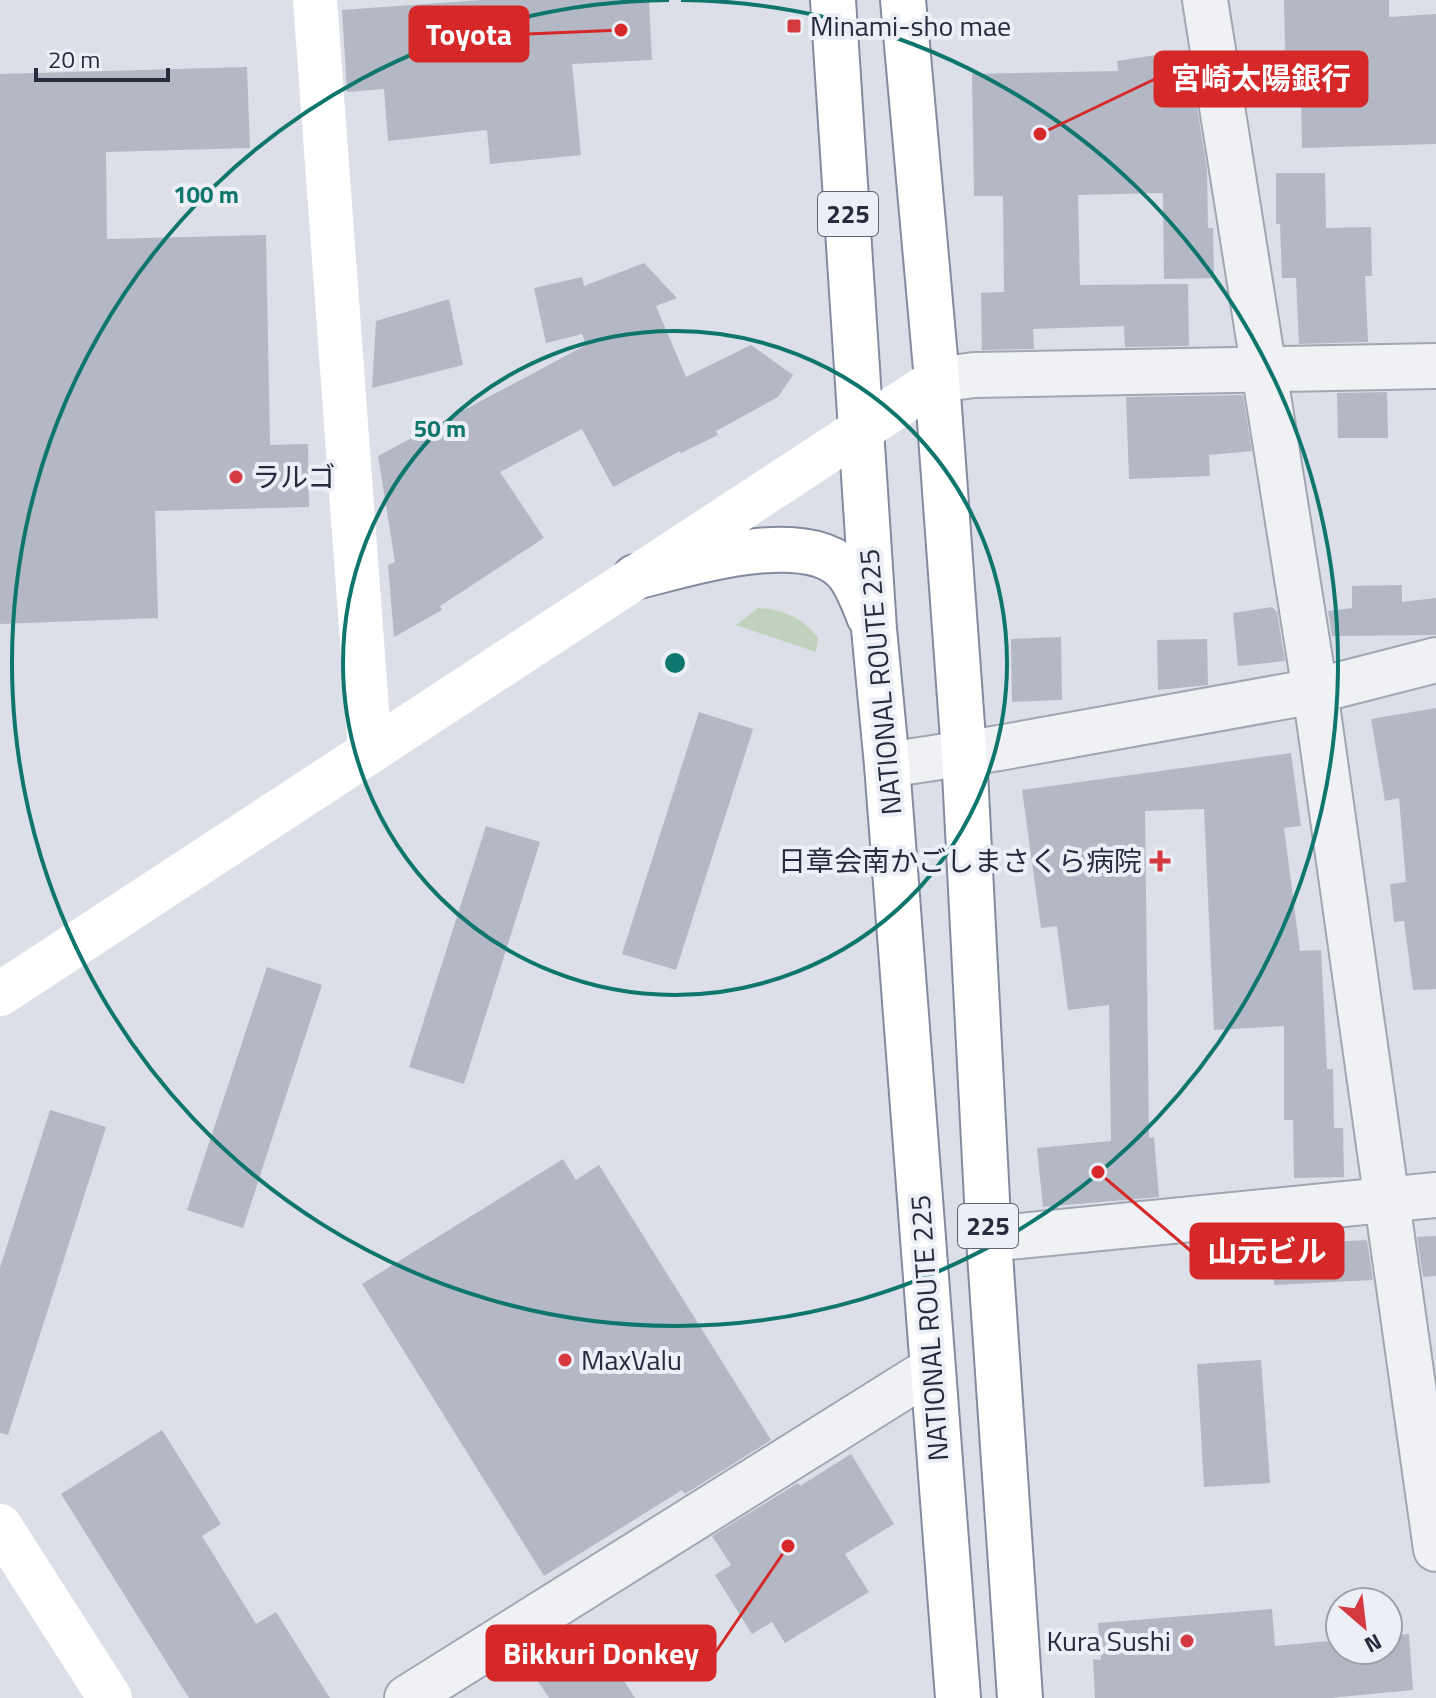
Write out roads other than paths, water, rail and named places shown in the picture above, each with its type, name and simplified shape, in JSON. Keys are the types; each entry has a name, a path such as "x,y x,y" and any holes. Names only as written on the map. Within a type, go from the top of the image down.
{"main road":[{"path":"315,0 370,751"},
{"name":"NATIONAL ROUTE 225","path":"833,0 874,629 958,1698"},
{"name":"225","path":"903,0 937,380 964,753 989,1239 1020,1698"},
{"path":"0,994 937,380"},
{"path":"635,577 744,551 796,550 819,554 846,570 874,629"},
{"path":"0,1526 110,1698"}],"street":[{"path":"1205,0 1315,691 1436,1549"},
{"path":"937,380 974,375 1436,366"},
{"path":"887,765 1315,691 1436,660"},
{"path":"989,1239 1436,1195"},
{"path":"407,1698 932,1369"}],"place":[{"name":"Minami-sho mae","path":"794,26"},
{"name":"Toyota","path":"621,30"},
{"name":"宮崎太陽銀行","path":"1040,134"},
{"name":"ラルゴ","path":"236,477"},
{"name":"日章会南かごしまさくら病院","path":"1160,861"},
{"name":"山元ビル","path":"1098,1172"},
{"name":"MaxValu","path":"565,1360"},
{"name":"Bikkuri Donkey","path":"788,1546"},
{"name":"Kura Sushi","path":"1187,1641"}]}
